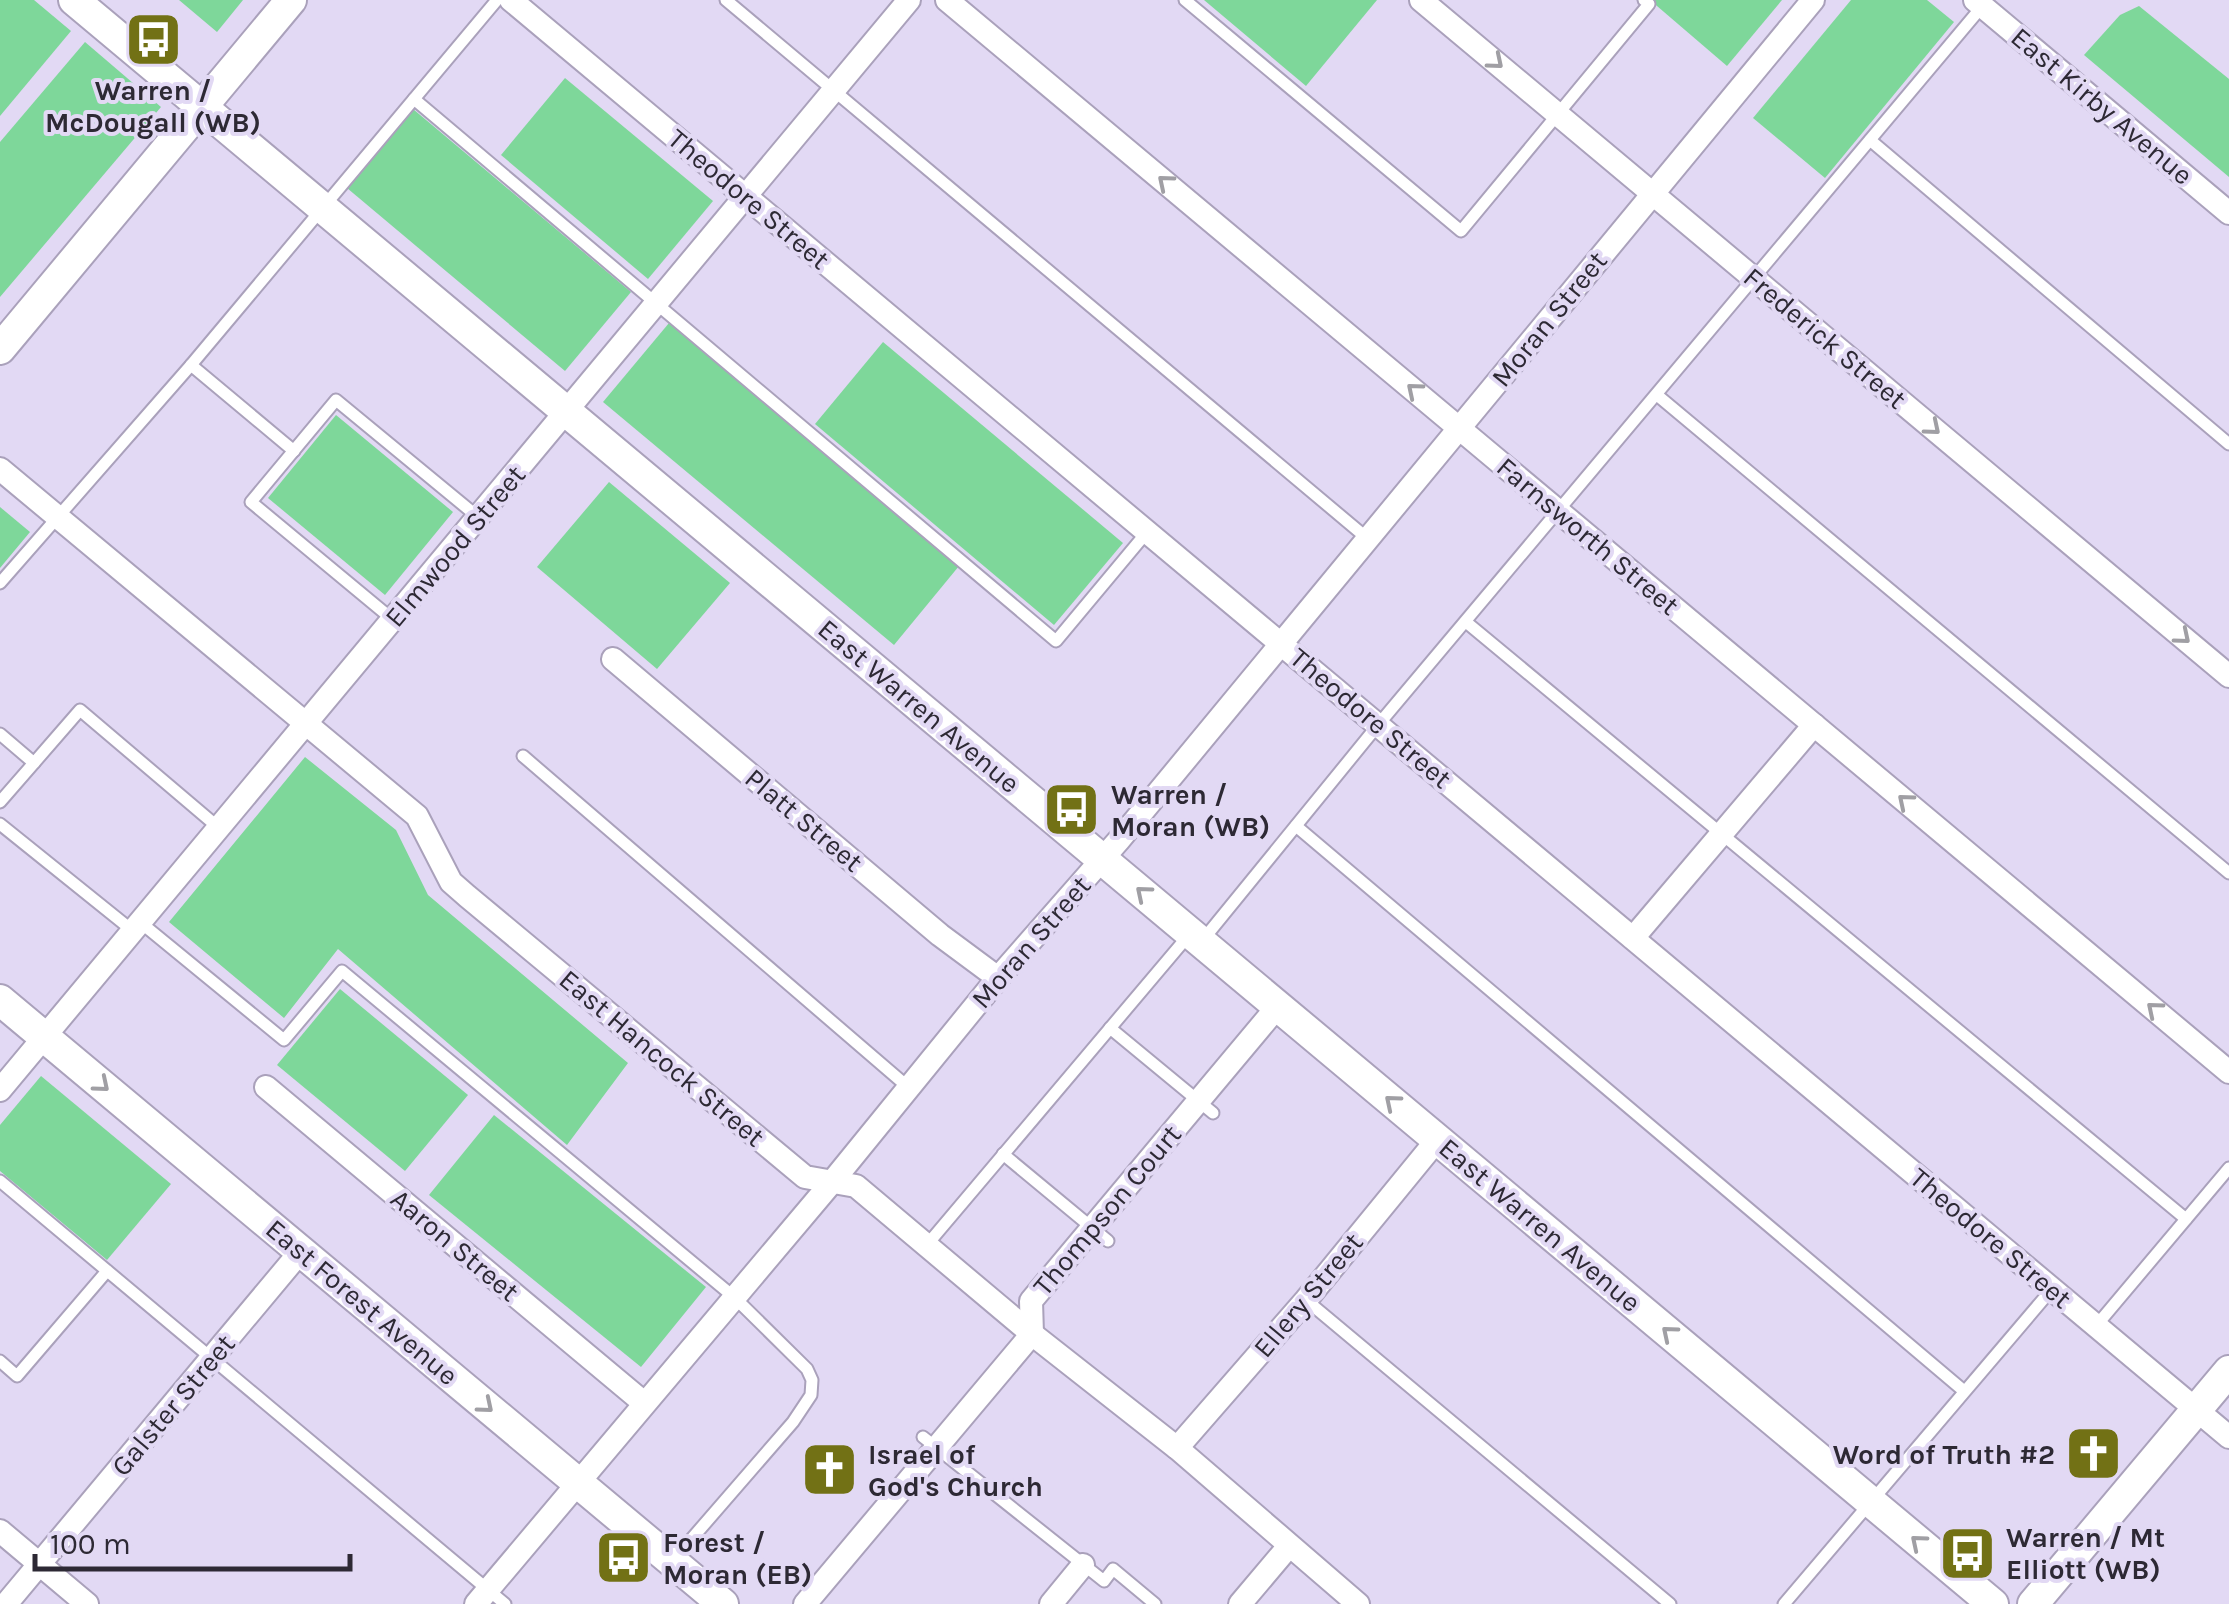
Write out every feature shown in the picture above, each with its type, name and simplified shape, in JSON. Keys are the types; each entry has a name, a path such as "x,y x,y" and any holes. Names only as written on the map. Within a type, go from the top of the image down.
{"main road":[{"path":"0,349 291,0"},
{"name":"East Warren Avenue","path":"90,9 202,107 1993,1604"},
{"name":"East Forest Avenue","path":"0,1000 723,1604"},
{"path":"2033,1604 2229,1371"}],"street":[{"name":"Theodore Street","path":"510,0 2229,1437"},
{"name":"Elmwood Street","path":"0,1090 909,0"},
{"name":"Farnsworth Street","path":"947,0 2229,1072"},
{"name":"Frederick Street","path":"1422,0 2229,676"},
{"name":"Moran Street","path":"490,1599 577,1482 832,1182 998,978 1103,859 1813,0"},
{"name":"East Kirby Avenue","path":"1982,2 2229,212"},
{"name":"East Hancock Street","path":"0,470 417,816 451,882 467,896 805,1177 856,1186 1032,1334 1177,1448 1358,1604"},
{"name":"Platt Street","path":"613,659 940,935 998,978"},
{"path":"1633,938 1814,725"},
{"name":"Thompson Court","path":"804,1604 930,1442 1032,1334 1030,1301 1100,1234 1206,1107 1278,1006"},
{"name":"Aaron Street","path":"266,1087 644,1404"},
{"name":"Ellery Street","path":"1177,1448 1306,1300 1437,1140"},
{"name":"Galster Street","path":"6,1604 301,1252"},
{"path":"0,1531 88,1604"},
{"path":"1240,1604 1289,1546"},
{"path":"1051,1604 1084,1565"}],"lane":[{"path":"0,583 191,365 497,0"},
{"path":"726,0 1368,539"},
{"path":"1185,0 1461,231 1649,4 1644,0"},
{"path":"926,1246 1110,1028 1296,826 1982,2"},
{"path":"414,99 1056,641 1146,532"},
{"path":"1870,140 2229,444"},
{"path":"191,365 294,451"},
{"path":"1657,394 2229,873"},
{"path":"393,620 251,502 336,400 478,517"},
{"path":"1466,622 2186,1219"},
{"path":"0,802 80,710 219,828"},
{"path":"0,734 34,762"},
{"path":"522,756 908,1088"},
{"path":"0,824 284,1040 342,970 734,1297 798,1357 812,1380 811,1395 793,1422 672,1562"},
{"path":"1296,826 1964,1392"},
{"path":"1110,1028 1206,1107"},
{"path":"1003,1154 1100,1234"},
{"path":"2096,1326 2229,1168"},
{"path":"0,1181 490,1599"},
{"path":"0,1361 17,1376 108,1271"},
{"path":"1784,1604 2052,1289"},
{"path":"1306,1300 1670,1604"},
{"path":"930,1442 1104,1581 1113,1569 1155,1604"}],"green space":[{"path":"0,0 34,0 71,31 0,116"},
{"path":"179,0 243,0 217,32"},
{"path":"1204,0 1377,0 1306,86"},
{"path":"1650,0 1782,0 1727,66"},
{"path":"1851,0 1927,0 1954,22 1825,178 1753,118"},
{"path":"2139,6 2229,79 2229,177 2084,55 2120,15"},
{"path":"85,42 161,107 0,297 0,142"},
{"path":"565,78 713,201 648,279 501,155"},
{"path":"413,109 631,292 565,371 347,188"},
{"path":"669,323 959,566 894,645 603,402"},
{"path":"883,342 1123,543 1054,625 815,424"},
{"path":"336,415 453,512 385,595 268,498"},
{"path":"609,482 730,583 657,669 537,567"},
{"path":"0,507 30,532 0,568"},
{"path":"305,757 396,830 428,895 628,1063 567,1145 338,949 284,1018 169,922"},
{"path":"340,989 468,1095 405,1171 277,1065"},
{"path":"41,1076 171,1184 107,1260 0,1171 0,1125"},
{"path":"494,1115 706,1287 641,1367 429,1195"}],"place":[{"name":"Warren / McDougall (WB)","path":"153,39"},
{"name":"Warren / Moran (WB)","path":"1072,810"},
{"name":"Word of Truth #2","path":"2094,1454"},
{"name":"Israel of God's Church","path":"829,1470"},
{"name":"Warren / Mt Elliott (WB)","path":"1967,1553"},
{"name":"Forest / Moran (EB)","path":"624,1558"}]}
